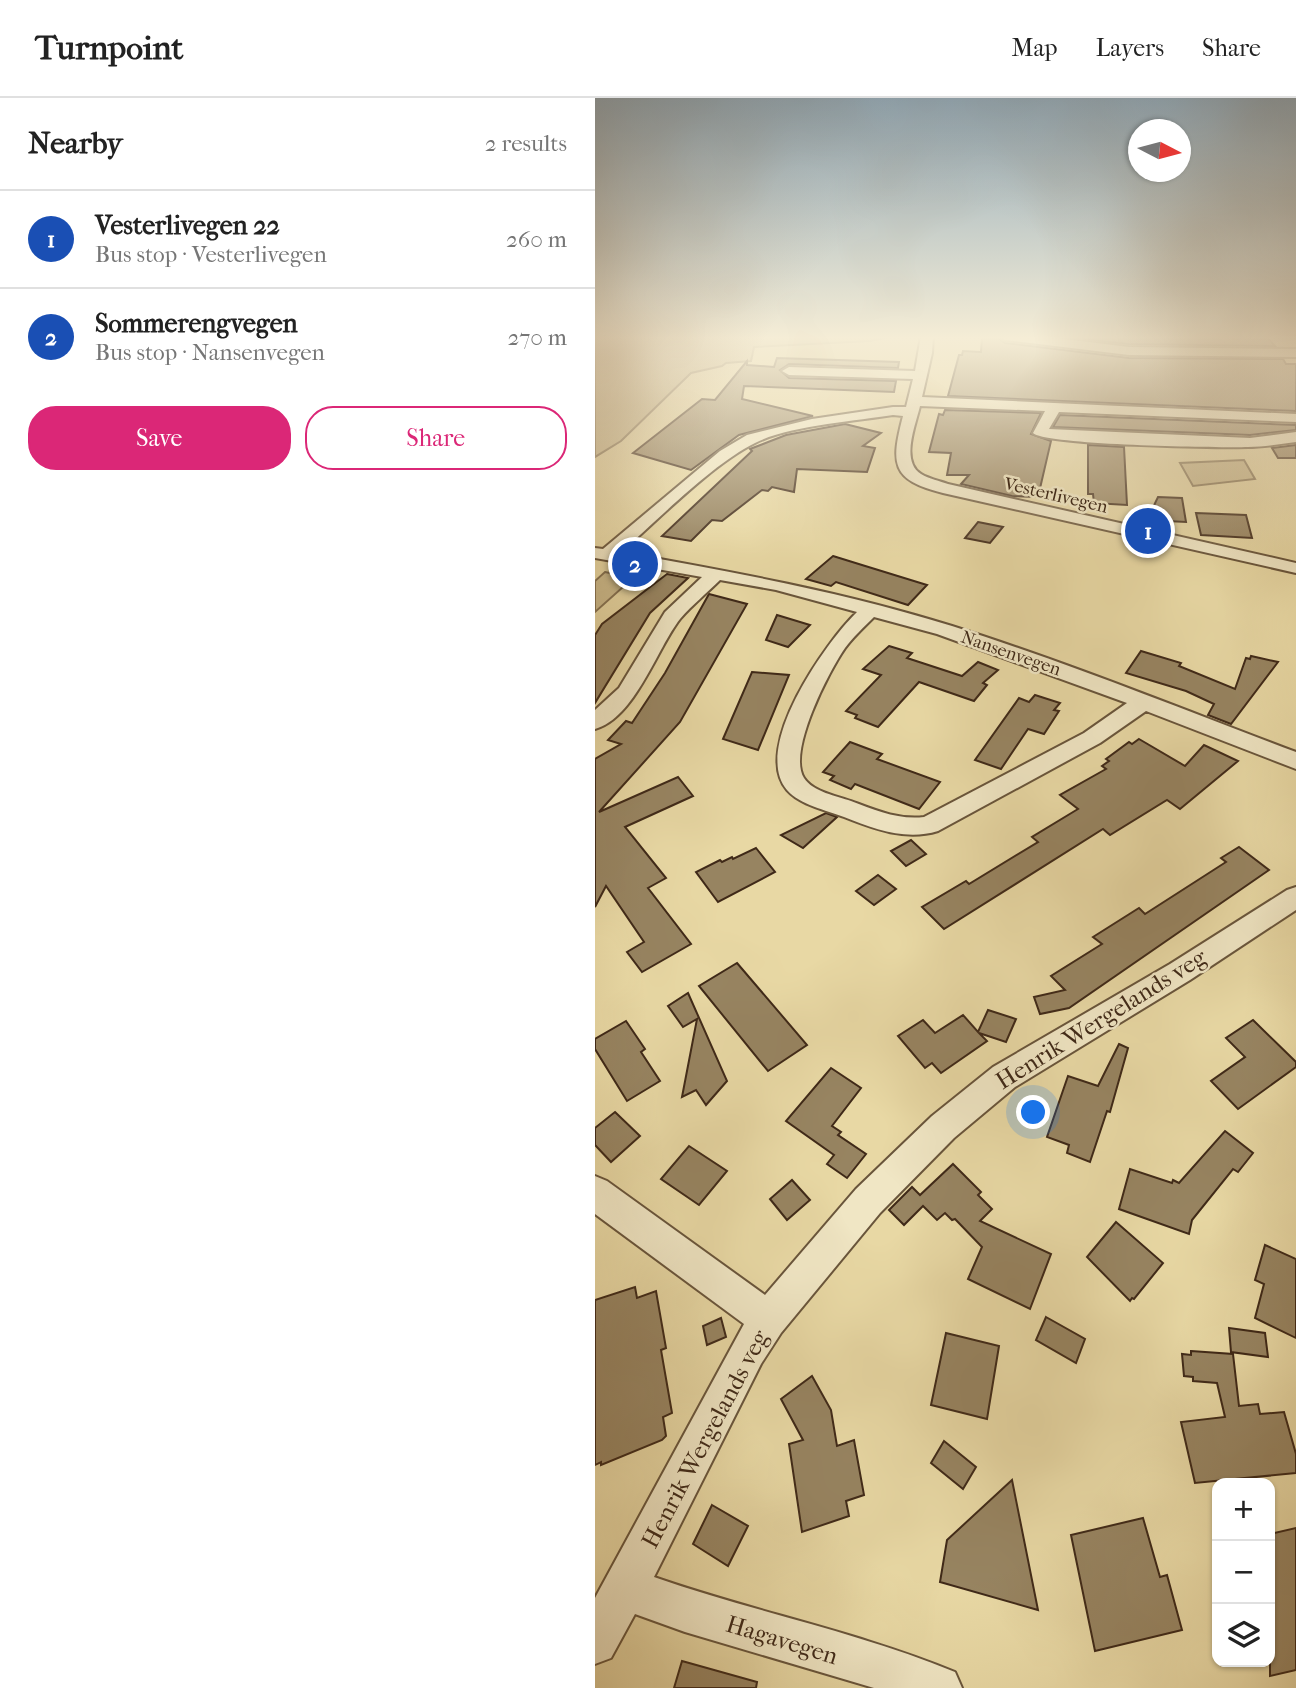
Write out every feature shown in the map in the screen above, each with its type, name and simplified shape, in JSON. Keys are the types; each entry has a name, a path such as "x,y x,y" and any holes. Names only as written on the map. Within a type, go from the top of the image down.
{"street":[{"name":"Nansenvegen","path":"602,553 725,454 760,435 896,410"},
{"name":"Vesterlivegen","path":"911,410 902,451 909,472 920,480 970,495 1296,568"},
{"path":"1052,410 1040,433 1249,443 1296,436"},
{"path":"1124,410 1296,418"},
{"name":"Nansenvegen","path":"602,553 778,585 944,630 1145,701 1296,761"},
{"path":"595,722 627,692 672,616 717,573"},
{"path":"870,610 837,644 824,664 800,719 788,758 790,777 798,787 811,795 859,813 909,827 929,825 1092,738 1145,701"},
{"name":"Henrik Wergelands veg","path":"595,1642 748,1351 768,1320 868,1201 943,1127 1003,1077 1179,972 1296,897"},
{"path":"595,1193 768,1320"},
{"name":"Hagavegen","path":"625,1589 685,1611 885,1669 939,1688"}],"shaded area":[{"path":"595,410 653,410 621,441 595,457"},
{"path":"1244,460 1255,479 1193,486 1180,463"},
{"path":"605,572 633,578 595,612 595,581"}],"building":[{"path":"688,410 789,410 813,416 739,435 691,470 633,453"},
{"path":"945,410 1041,413 1031,434 1051,441 1038,497 1012,496 961,484 969,475 947,475 951,453 929,452 939,414 943,415"},
{"path":"1060,415 1296,425 1296,430 1250,435 1053,427"},
{"path":"845,424 881,433 863,446 875,448 867,472 797,469 794,492 772,487 768,491 762,490 722,521 712,520 691,541 662,536 752,451 750,449 786,435"},
{"path":"1088,445 1124,447 1127,505 1094,503 1093,494 1088,494"},
{"path":"1296,445 1296,458 1278,458 1272,448"},
{"path":"1158,497 1182,498 1186,522 1147,520"},
{"path":"1196,513 1246,515 1252,538 1201,535"},
{"path":"978,522 1003,527 990,543 965,538"},
{"path":"833,556 927,585 908,605 836,582 831,586 806,579"},
{"path":"667,574 688,578 650,613 595,703 595,635 602,624"},
{"path":"709,594 747,604 680,722 599,812 678,777 693,796 625,827 666,878 648,888 691,944 642,972 627,952 644,942 606,886 595,907 595,759 621,744 608,740 626,721 632,723 665,673"},
{"path":"777,615 810,625 788,647 766,640"},
{"path":"889,646 912,653 907,658 962,676 978,662 998,670 983,683 987,685 974,701 919,682 878,727 855,718 857,715 846,711 881,675 863,669"},
{"path":"1141,651 1181,663 1179,666 1235,689 1246,658 1250,659 1251,656 1278,662 1231,724 1208,715 1214,704 1186,691 1126,673"},
{"path":"752,672 789,675 758,750 723,739"},
{"path":"1035,695 1060,703 1054,710 1059,711 1044,734 1028,729 1001,769 975,760 1019,698 1029,702"},
{"path":"1139,739 1185,766 1204,745 1238,761 1180,809 1167,800 1110,835 1103,829 944,929 922,907 966,881 969,884 1038,842 1032,837 1078,809 1060,795 1106,769 1102,766 1109,761 1106,759 1129,742 1132,744"},
{"path":"850,742 882,754 877,759 940,782 919,809 855,784 851,789 830,780 834,776 823,772"},
{"path":"826,813 837,817 803,848 781,835"},
{"path":"911,840 926,854 906,866 891,851"},
{"path":"1239,847 1269,870 1069,1008 1040,1014 1034,997 1065,990 1051,976 1102,944 1093,937 1139,908 1145,914 1226,862 1221,858"},
{"path":"756,848 775,872 718,902 696,872 720,860 722,862 732,857 733,859"},
{"path":"878,875 896,889 874,905 856,891"},
{"path":"737,963 807,1045 768,1071 699,986"},
{"path":"688,993 727,1081 706,1105 696,1090 682,1097 697,1019 683,1027 668,1006"},
{"path":"988,1010 1016,1019 1006,1042 979,1033 987,1041 941,1073 932,1063 925,1068 898,1036 923,1020 935,1033 963,1015 978,1032"},
{"path":"1253,1020 1296,1062 1296,1067 1238,1109 1211,1081 1245,1057 1226,1038"},
{"path":"626,1021 645,1049 641,1052 660,1081 627,1101 595,1049 595,1039"},
{"path":"1119,1044 1128,1048 1110,1112 1107,1111 1090,1162 1067,1153 1069,1145 1047,1137 1068,1076 1098,1086"},
{"path":"831,1068 861,1088 832,1126 841,1132 838,1135 866,1154 847,1178 827,1164 834,1155 786,1121"},
{"path":"615,1112 640,1136 611,1162 595,1145 595,1128"},
{"path":"1225,1131 1253,1153 1238,1172 1233,1169 1192,1220 1189,1234 1119,1209 1130,1169 1179,1183"},
{"path":"689,1146 727,1171 699,1205 661,1179"},
{"path":"953,1164 981,1192 978,1195 992,1209 980,1221 1051,1254 1030,1309 968,1279 982,1247 955,1219 952,1220 945,1213 937,1220 923,1206 904,1225 889,1210 912,1187 920,1195"},
{"path":"792,1180 810,1200 787,1220 770,1199"},
{"path":"1116,1222 1163,1263 1130,1301 1087,1257"},
{"path":"1265,1245 1296,1259 1296,1338 1255,1318 1264,1284 1255,1280"},
{"path":"635,1287 637,1298 656,1291 666,1348 661,1350 672,1413 663,1417 666,1436 662,1440 595,1465 595,1300"},
{"path":"1046,1317 1085,1339 1076,1363 1036,1340"},
{"path":"721,1318 726,1337 707,1345 703,1326"},
{"path":"1229,1328 1265,1333 1268,1357 1231,1352"},
{"path":"946,1333 999,1346 987,1419 931,1405"},
{"path":"1191,1351 1233,1354 1239,1406 1258,1404 1260,1414 1284,1412 1296,1454 1296,1473 1212,1478 1212,1481 1195,1483 1181,1422 1225,1417 1217,1383 1193,1381 1193,1377 1184,1376 1182,1354 1191,1355"},
{"path":"812,1376 831,1410 837,1446 854,1440 864,1495 846,1501 849,1516 802,1532 789,1444 803,1440 781,1399"},
{"path":"944,1441 976,1467 963,1489 931,1463"},
{"path":"1012,1480 1038,1610 940,1582 947,1540"},
{"path":"712,1505 748,1526 728,1566 693,1544"},
{"path":"1143,1518 1160,1577 1167,1575 1182,1630 1095,1651 1071,1535"},
{"path":"1296,1528 1296,1670 1270,1676 1270,1667 1275,1667 1275,1533"},
{"path":"682,1661 757,1682 756,1688 674,1688"}],"place":[{"name":"Vesterlivegen 22","path":"1148,531"},
{"name":"Sommerengvegen","path":"635,564"}]}
